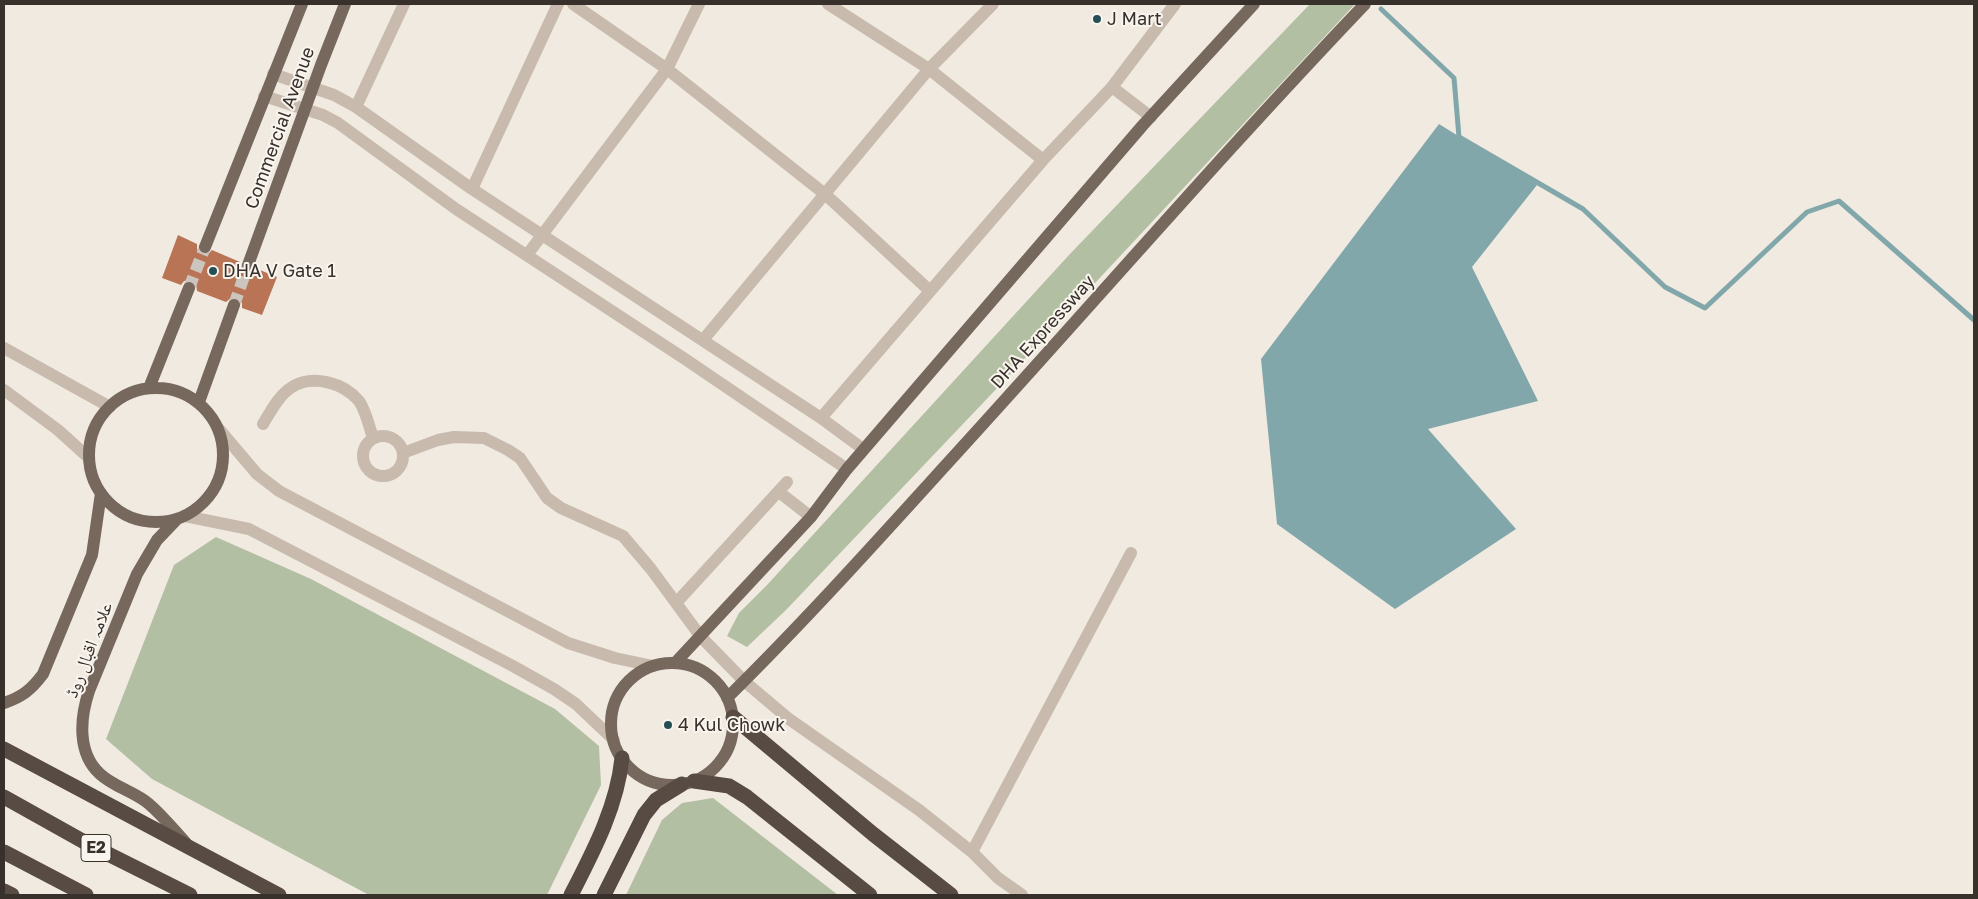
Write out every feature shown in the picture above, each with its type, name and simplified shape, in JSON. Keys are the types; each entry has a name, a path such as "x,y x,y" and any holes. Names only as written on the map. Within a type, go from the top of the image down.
{"highway":[{"path":"732,717 873,834 951,895"},
{"path":"4,749 279,895"},
{"path":"571,895 599,837 616,793 622,758"},
{"path":"604,895 644,815 656,800 688,782 729,786 747,797 870,895"},
{"name":"E2","path":"4,798 88,844 190,895"},
{"path":"4,852 86,895"},
{"path":"4,891 12,895"}],"main road":[{"name":"Commercial Avenue","path":"205,247 277,75 302,4"},
{"name":"Commercial Avenue","path":"248,266 345,4"},
{"path":"675,663 811,517 863,449 1150,118 1254,4"},
{"name":"DHA Expressway","path":"727,698 819,606 1219,161 1365,4"},
{"path":"149,388 189,288"},
{"path":"199,402 234,305"},
{"name":"علامہ اقبال روڈ","path":"181,517 152,522 140,520 118,510 101,492 91,470 89,458 92,435 102,415 128,394 149,388 174,390 199,402 207,410 218,428 224,453 219,479 206,500 181,517 157,540 137,574 89,691 84,706 82,731 90,762 101,774 148,803 192,849"},
{"name":"علامہ اقبال روڈ","path":"4,703 19,698 33,687 43,674 92,555 101,492"},
{"path":"675,663 701,670 720,687 727,698 732,717 731,740 721,760 713,769 688,782 659,784 648,780 638,774 622,758 614,740 612,714 622,690 631,680 653,666 675,663"}],"street":[{"path":"356,107 404,4"},
{"path":"472,189 558,4"},
{"path":"573,4 667,69 826,195 929,290"},
{"path":"527,255 667,69 699,4"},
{"path":"828,4 929,69 1043,160"},
{"path":"703,340 826,195 929,69 993,4"},
{"path":"821,418 929,290 1043,160 1112,87 1175,4"},
{"path":"277,75 334,95 356,107 472,189 821,418 863,449"},
{"path":"1112,87 1150,118"},
{"path":"268,97 322,115 338,123 456,209 847,469"},
{"path":"4,348 110,407"},
{"path":"263,424 276,403 292,386 311,380 335,384 345,388 360,402 373,438"},
{"path":"4,390 58,430 89,458"},
{"path":"218,428 257,474 279,491 568,643 615,658 653,666"},
{"path":"386,435 398,441 404,453 400,467 396,472 383,476 376,475 366,467 362,454 368,442 373,438 386,435"},
{"path":"404,453 438,440 454,437 484,438 520,458 547,498 560,508 623,536 651,569 701,637 744,681 789,719 919,810 972,852 998,878 1022,895"},
{"path":"676,603 783,487 811,517"},
{"path":"181,517 249,529 554,689 576,704 614,740"},
{"path":"972,852 1131,552"}],"green space":[{"path":"1310,4 1355,4 1001,384 786,610 747,647 727,636 739,613 767,585 1069,255"},
{"path":"216,537 311,579 555,709 599,746 601,785 547,895 369,895 152,779 106,739 174,565"},
{"path":"713,798 838,895 626,895 662,820 682,803"}],"water":[{"path":"1439,124 1537,185 1472,267 1538,401 1428,429 1516,529 1395,609 1277,524 1261,359"}],"building":[{"name":"DHA V Gate 1","path":"178,235 197,244 197,249 202,254 207,255 212,250 240,262 240,267 245,272 250,273 255,268 277,277 262,315 242,308 242,303 237,298 232,297 226,302 197,291 196,283 192,280 184,281 181,285 162,278"}],"waterway":[{"path":"1381,9 1454,78 1459,137 1583,209 1665,287 1705,308 1807,212 1839,201 1974,320"}],"tunnel":[{"path":"189,288 205,247"},
{"path":"234,305 248,265"}],"place":[{"name":"J Mart","path":"1097,19"},
{"name":"DHA V Gate 1","path":"213,271"},
{"name":"4 Kul Chowk","path":"668,725"}]}
